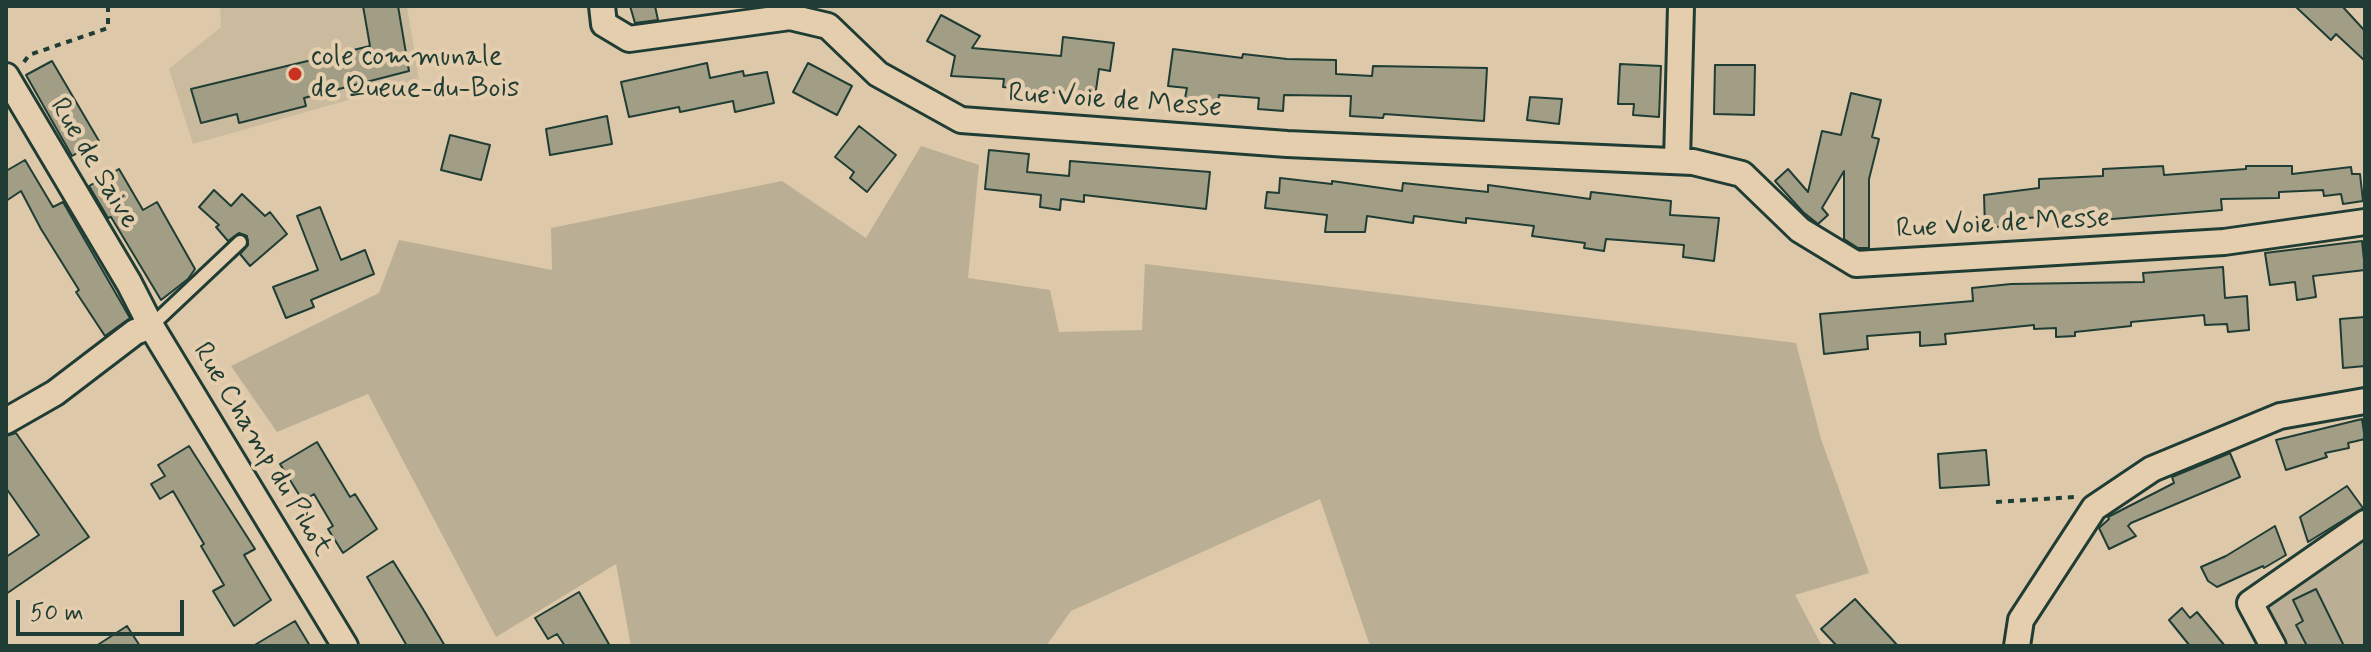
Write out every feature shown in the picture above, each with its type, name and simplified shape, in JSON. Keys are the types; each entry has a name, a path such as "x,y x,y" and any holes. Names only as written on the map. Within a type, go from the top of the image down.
{"street":[{"name":"Rue Voie de Messe","path":"602,6 604,24 629,39 790,17 828,26 878,74 961,120 1287,144 1693,162 1742,174 1800,230 1856,264 2224,242 2365,222"},
{"path":"1677,161 1681,6"},
{"name":"Rue de Saive","path":"8,78 129,283"},
{"name":"Rue Champ du Pihot","path":"129,283 151,326 345,646"},
{"path":"6,421 55,393 135,332 151,326"},
{"path":"2017,646 2021,620 2094,508 2152,469 2280,416 2365,401"},
{"path":"2273,646 2250,603 2365,523"}],"lane":[{"path":"151,326 240,242"}],"path":[{"path":"8,78 29,55 108,28 108,6"},
{"path":"1996,502 2076,497 2105,501"}],"shaded area":[{"name":"cole communale de Queue-du-Bois","path":"220,6 407,6 419,80 193,144 169,69 221,27"},
{"path":"921,146 979,165 968,278 1050,290 1059,332 1142,330 1145,264 1796,343 1821,439 1869,573 1795,595 1822,646 1370,646 1320,499 1071,611 1046,646 631,646 616,564 496,637 368,394 277,432 231,366 379,293 399,240 552,270 551,228 782,181 866,238"},
{"path":"2365,541 2365,646 2275,646 2265,630 2268,602"}],"building":[{"path":"363,6 398,6 409,71 304,98 306,106 239,123 237,114 201,123 191,89 370,46"},
{"path":"630,6 655,6 658,20 635,23"},
{"path":"2295,6 2342,6 2365,31 2365,61 2336,34 2331,40"},
{"path":"941,15 980,36 972,48 1061,56 1063,37 1114,43 1110,71 1099,69 1095,97 1003,87 1004,79 951,76 955,56 927,41"},
{"path":"1173,49 1242,58 1243,54 1336,60 1336,74 1372,76 1373,66 1487,68 1484,121 1384,114 1383,118 1350,116 1351,96 1284,95 1283,111 1258,109 1259,98 1219,95 1218,102 1185,98 1187,88 1168,86"},
{"path":"52,61 99,141 72,156 26,75"},
{"path":"707,63 710,78 743,71 744,76 767,72 774,103 735,112 733,101 680,112 679,107 629,117 621,82"},
{"path":"808,63 852,86 837,115 793,92"},
{"path":"1620,64 1661,66 1659,117 1633,115 1634,104 1618,104"},
{"path":"1715,65 1755,65 1754,115 1714,114"},
{"path":"1851,93 1881,100 1872,137 1879,139 1869,179 1869,248 1858,248 1844,239 1844,171 1822,208 1828,215 1818,224 1775,181 1788,169 1808,192 1822,131 1841,135"},
{"path":"1530,97 1562,99 1559,124 1527,120"},
{"path":"607,116 612,144 550,155 546,129"},
{"path":"859,126 896,155 867,192 850,178 854,172 835,157"},
{"path":"450,135 490,145 481,180 441,170"},
{"path":"989,150 1029,154 1027,172 1069,176 1070,161 1210,172 1206,209 1084,195 1084,202 1061,199 1060,210 1040,207 1041,195 985,189"},
{"path":"25,160 53,207 63,202 130,318 105,336 76,292 79,290 21,191 6,201 6,171"},
{"path":"2163,166 2164,175 2246,169 2246,166 2292,166 2292,174 2351,167 2352,174 2360,174 2363,201 2343,204 2341,194 2324,196 2323,190 2279,192 2279,198 2221,199 2222,210 2067,225 2066,216 2025,218 2026,226 1985,227 1984,195 2039,188 2039,179 2103,176 2103,169"},
{"path":"119,169 143,210 157,202 195,269 188,279 161,300 89,186"},
{"path":"1280,178 1332,184 1332,181 1402,191 1403,183 1488,192 1488,185 1590,199 1591,192 1671,201 1670,215 1719,218 1714,261 1683,257 1684,245 1606,239 1604,251 1584,248 1585,243 1532,236 1534,226 1466,218 1466,223 1414,216 1413,223 1367,216 1365,232 1325,232 1327,215 1265,208 1267,192 1279,193"},
{"path":"214,190 231,206 242,194 265,216 270,212 287,234 250,266 240,254 248,245 247,236 239,233 228,241 216,227 219,225 199,207"},
{"path":"320,207 341,260 365,250 374,274 311,300 314,307 286,318 273,287 318,270 297,216"},
{"path":"2362,241 2365,270 2313,276 2316,297 2297,300 2295,282 2270,285 2265,253"},
{"path":"2223,267 2225,298 2247,296 2249,330 2228,332 2227,324 2205,325 2204,315 2131,322 2131,326 2075,332 2075,336 2056,337 2056,328 2034,329 2034,325 1945,334 1946,344 1920,346 1920,332 1867,336 1868,349 1824,354 1820,314 1973,301 1972,288 2011,284 2144,282 2143,273"},
{"path":"2365,317 2365,366 2343,368 2340,319"},
{"path":"2362,419 2365,439 2348,443 2349,448 2325,453 2327,457 2286,470 2276,440"},
{"path":"16,433 89,537 6,594 6,557 39,535 6,488 6,436"},
{"path":"317,442 350,497 355,494 377,529 343,553 328,529 333,526 314,494 303,501 280,464"},
{"path":"189,446 255,549 244,555 271,600 234,626 213,591 224,585 201,546 204,544 173,491 160,499 151,484 165,476 158,465"},
{"path":"1986,450 1989,485 1940,488 1938,454"},
{"path":"2230,453 2240,477 2131,523 2128,526 2136,536 2109,549 2099,528 2108,517 2174,483 2172,477"},
{"path":"2347,486 2363,508 2308,542 2300,517"},
{"path":"2275,526 2286,555 2264,568 2217,587 2208,581 2201,567 2226,556"},
{"path":"393,561 445,646 407,646 367,577"},
{"path":"2316,589 2344,646 2307,646 2296,625 2303,621 2293,600"},
{"path":"579,592 610,646 565,646 557,634 548,639 535,618"},
{"path":"1855,599 1898,646 1837,646 1821,629"},
{"path":"2182,608 2190,618 2197,612 2225,646 2190,646 2169,620"},
{"path":"295,621 310,646 253,646"},
{"path":"127,626 140,646 96,646"}],"place":[{"name":"cole communale de Queue-du-Bois","path":"295,74"}]}
